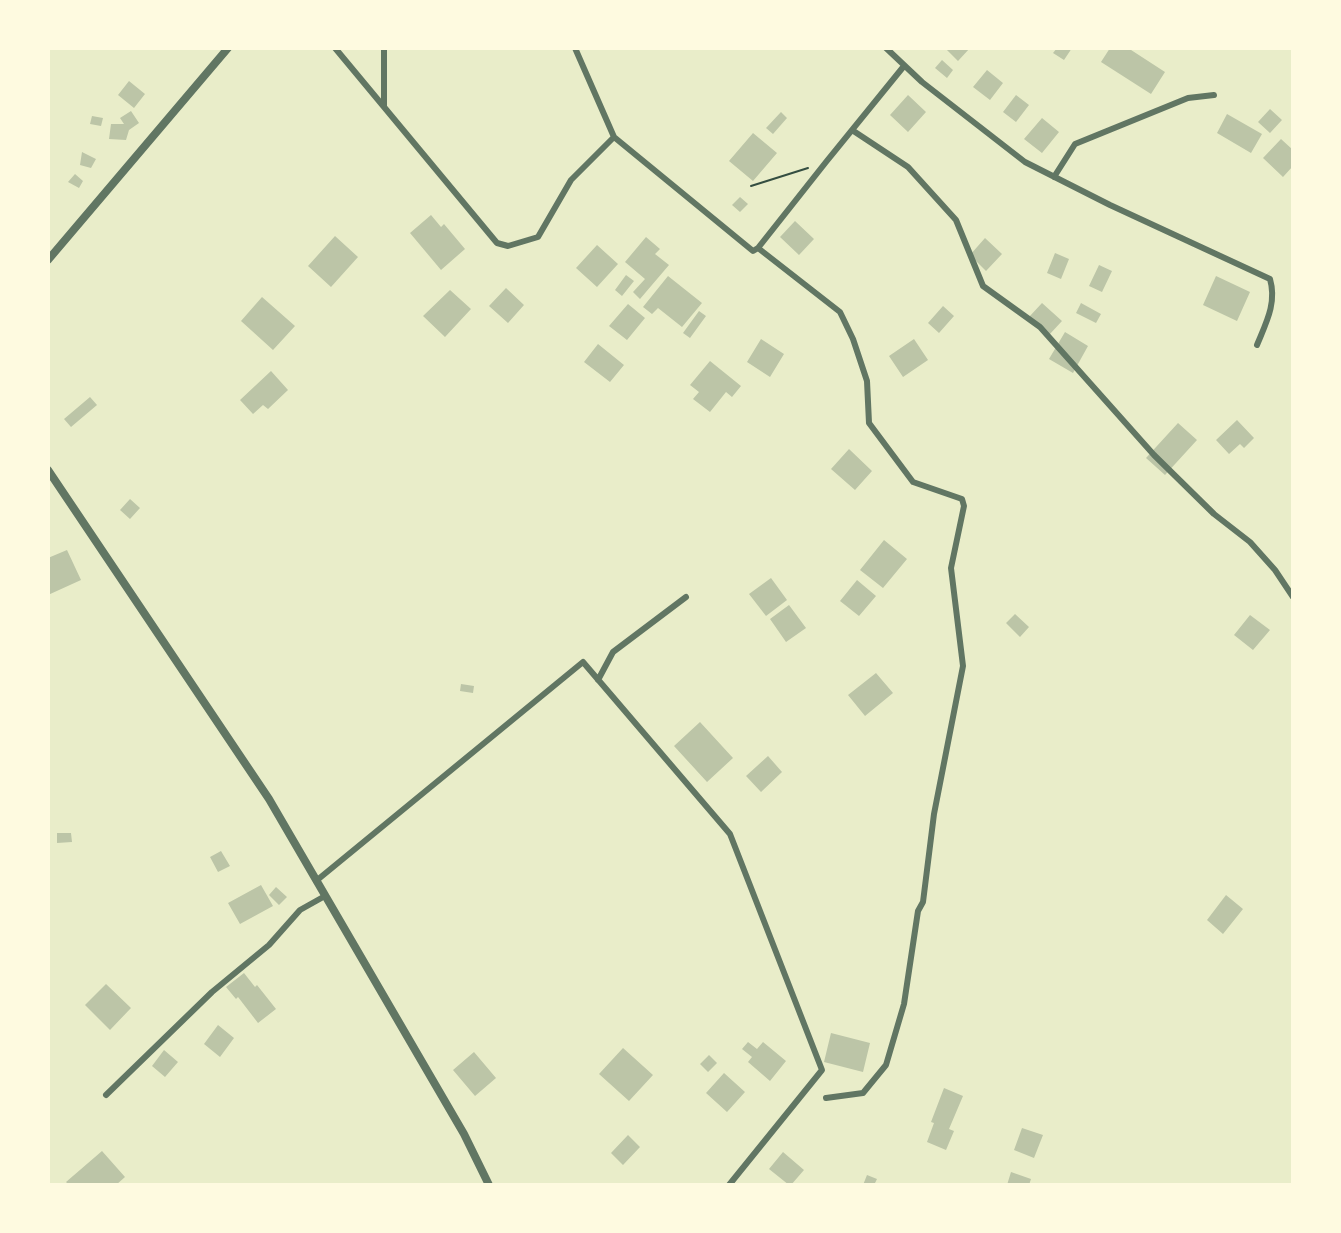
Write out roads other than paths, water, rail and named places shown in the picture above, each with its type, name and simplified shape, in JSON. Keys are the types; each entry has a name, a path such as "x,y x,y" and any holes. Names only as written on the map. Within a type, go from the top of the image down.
{"street":[{"path":"48,260 228,48"},
{"path":"335,48 496,243 508,246 538,237 571,180 614,137"},
{"path":"384,48 384,107"},
{"path":"574,48 614,137 753,251 758,248 904,66"},
{"path":"886,48 922,82 1025,162 1110,206 1270,279 1274,295 1257,345"},
{"path":"1054,177 1075,144 1188,98 1214,95"},
{"path":"852,130 908,167 956,220 983,286 1040,327 1154,455 1214,514 1250,542 1275,570 1293,597"},
{"path":"758,248 840,312 853,339 867,381 869,423 913,482 962,499 964,506 951,567 963,666 934,814 922,902 918,911 904,1004 886,1065 862,1093 826,1098"},
{"path":"48,471 269,799 464,1134 489,1185"},
{"path":"598,680 613,652 686,597"},
{"path":"316,881 583,662 730,834 822,1070 729,1185"},
{"path":"106,1095 212,992 269,945 300,910 325,896"}]}
